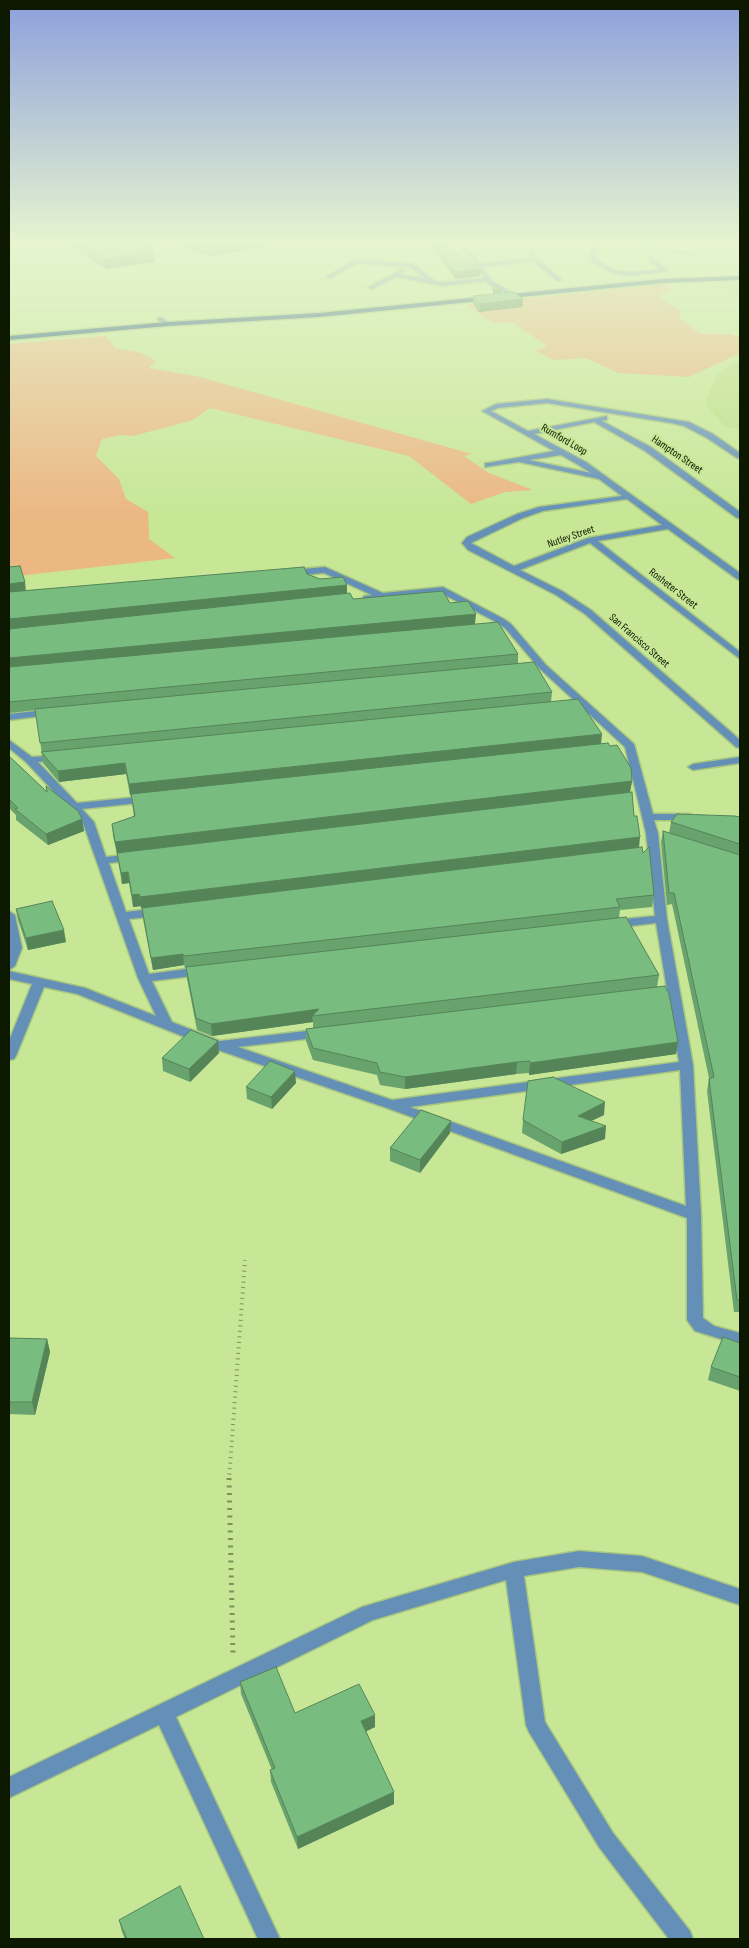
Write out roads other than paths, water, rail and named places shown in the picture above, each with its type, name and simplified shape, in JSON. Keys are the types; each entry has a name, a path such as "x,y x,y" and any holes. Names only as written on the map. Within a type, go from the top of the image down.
{"main road":[{"path":"9,338 44,335"}],"street":[{"name":"Rumford Loop","path":"623,413 541,401 496,406 486,411 492,416 528,432 564,452 740,577"},
{"path":"528,432 596,420 623,413 686,424 710,436 740,456"},
{"name":"Hampton Street","path":"596,420 648,449 740,516"},
{"path":"488,465 522,461 564,452"},
{"path":"522,461 602,478"},
{"name":"San Francisco Street","path":"628,497 542,509 520,516 470,539 466,543 471,548 559,593 588,612 740,745"},
{"name":"Nutley Street","path":"512,570 591,540 669,526"},
{"name":"Rosheter Street","path":"591,540 740,656"},
{"path":"285,574 325,570 382,596"},
{"path":"354,599 440,589 508,626 538,668 578,704 630,746 637,797 656,834 650,852 661,918 668,991 686,1065 694,1215 695,1320 710,1331 740,1339"},
{"path":"489,628 508,626"},
{"path":"9,717 68,711"},
{"path":"9,743 30,760 88,822 144,978 167,1026"},
{"path":"611,748 630,746"},
{"path":"30,760 69,756"},
{"path":"693,768 740,760"},
{"path":"73,807 161,797"},
{"path":"647,817 703,817"},
{"path":"101,861 141,856"},
{"path":"121,916 171,910"},
{"path":"9,915 16,948 9,966"},
{"path":"602,925 661,918"},
{"path":"144,978 212,970"},
{"path":"9,975 81,991 217,1045 392,1105 694,1215"},
{"path":"9,1056 40,981"},
{"path":"217,1045 336,1031"},
{"path":"392,1105 686,1065"},
{"path":"9,1788 369,1613 514,1570 579,1559 642,1564 740,1597"},
{"path":"514,1570 536,1725 606,1840 682,1939"},
{"path":"164,1713 269,1939"}]}
